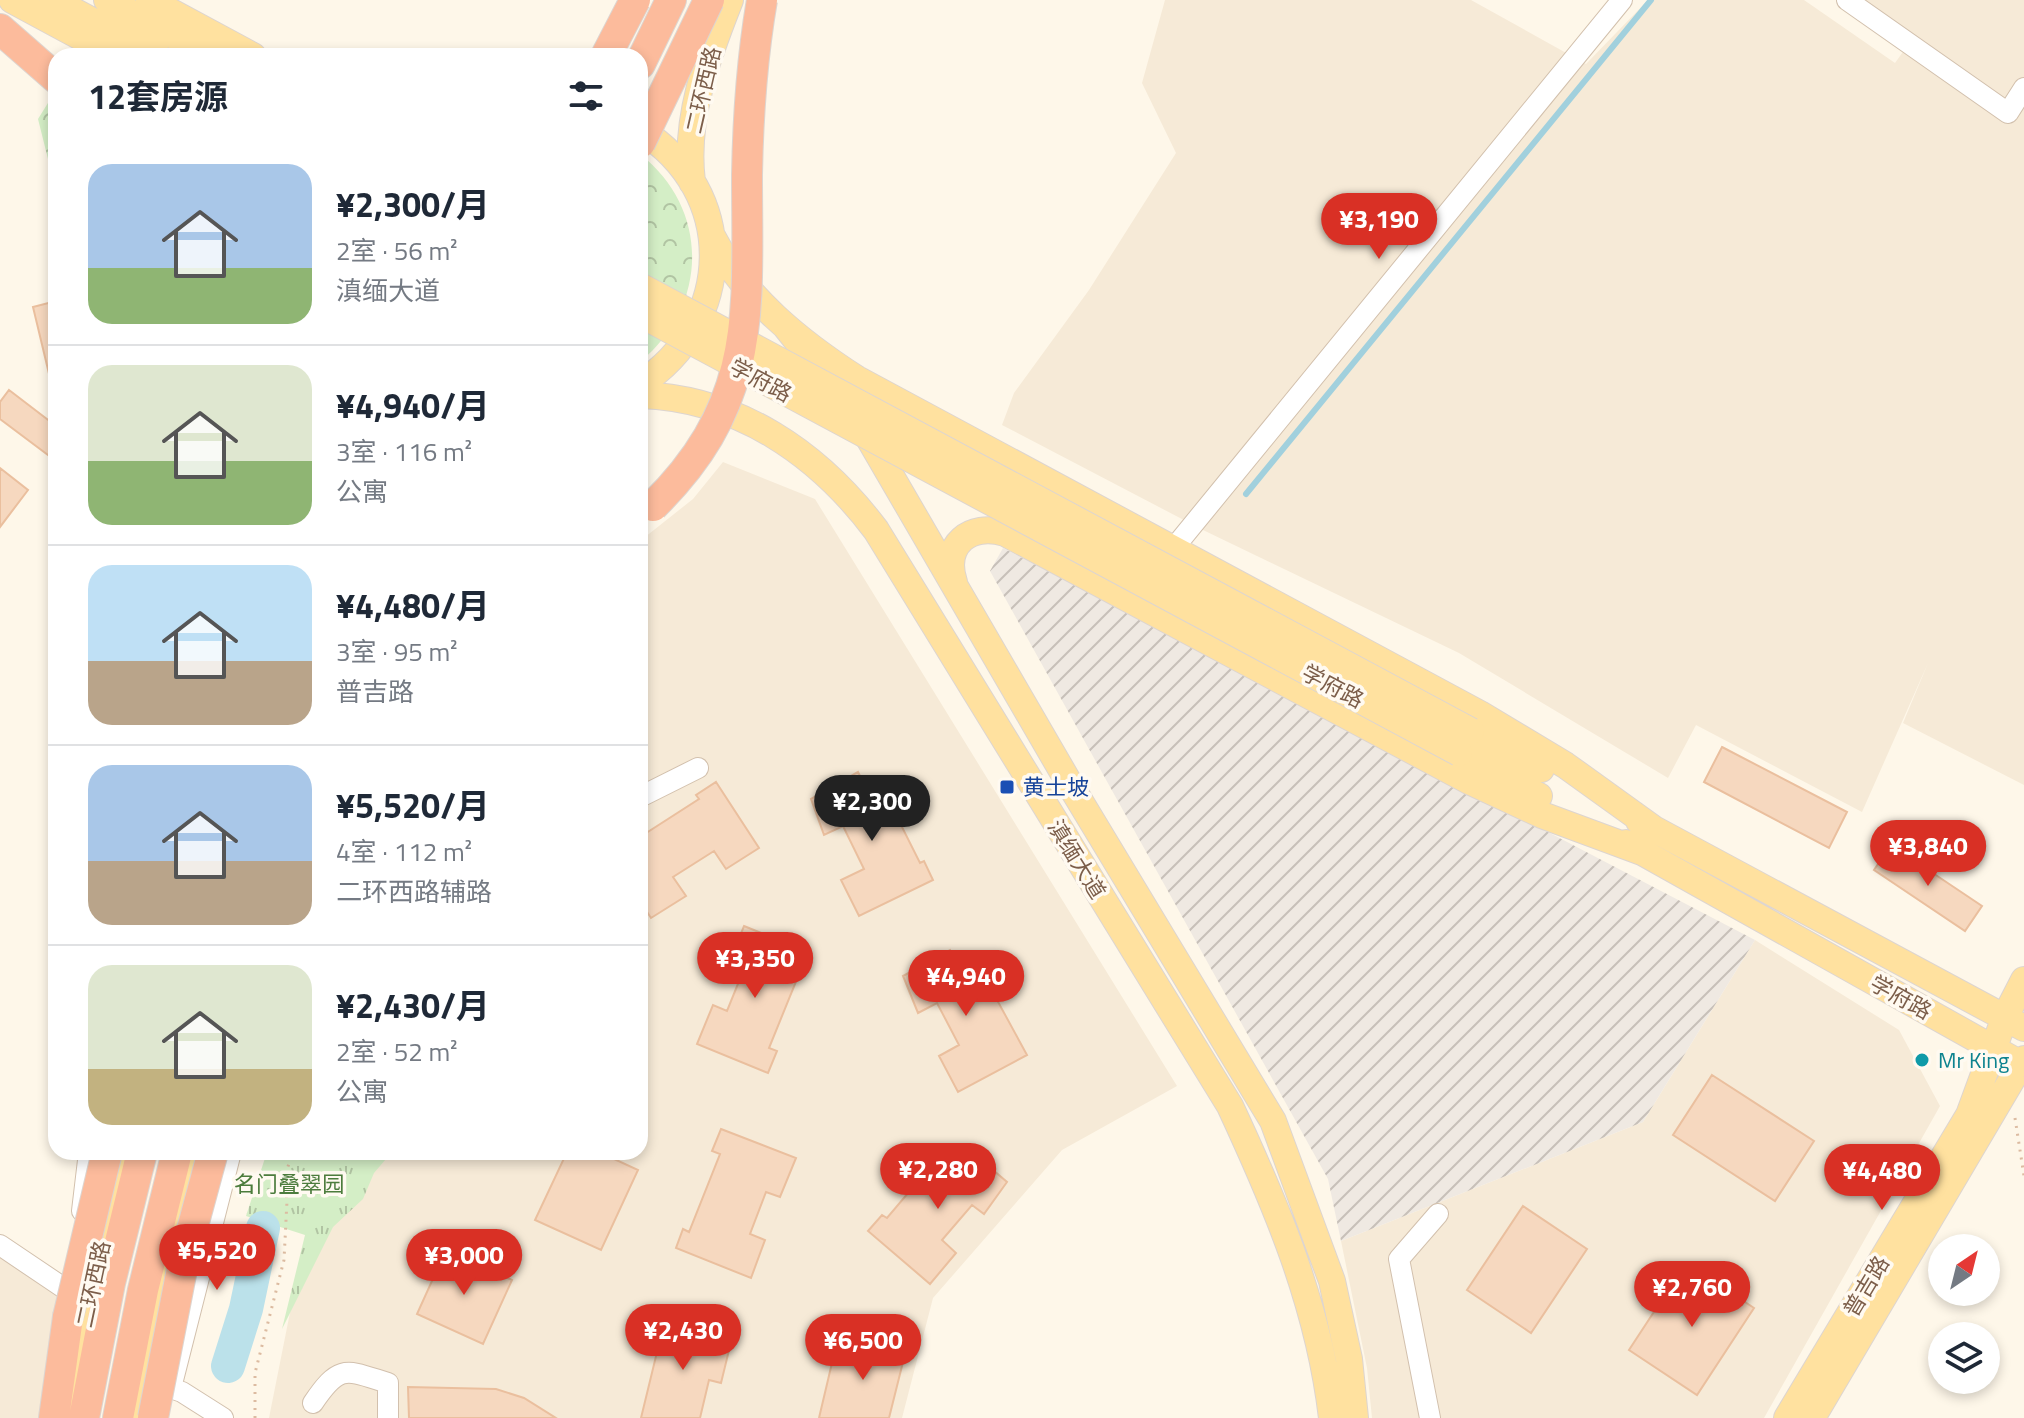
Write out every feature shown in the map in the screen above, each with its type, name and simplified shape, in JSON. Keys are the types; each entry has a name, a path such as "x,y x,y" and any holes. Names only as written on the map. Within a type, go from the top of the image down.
{"highway":[{"path":"610,48 635,0"},
{"path":"648,48 671,0"},
{"path":"648,126 709,0"},
{"path":"648,510 671,489 700,452 730,393 742,352 749,295 749,111 762,0"},
{"path":"0,29 48,71"},
{"path":"54,1418 74,1289 105,1160"},
{"path":"84,1418 113,1270 140,1160"},
{"path":"118,1418 149,1264 175,1160"},
{"path":"153,1418 184,1259 211,1160"}],"main road":[{"path":"12,0 101,48"},
{"path":"53,0 143,48"},
{"path":"107,0 197,48"},
{"path":"149,0 238,48"},
{"path":"612,48 645,0"},
{"name":"二环西路","path":"692,182 690,150 694,114 707,64 730,0"},
{"path":"648,136 667,150 692,182 712,236 709,294 694,330 671,361 648,378"},
{"name":"学府路","path":"712,236 743,282 786,327 857,379 1498,724 1565,765 1648,840 2023,1069"},
{"name":"学府路","path":"648,290 1465,742"},
{"name":"学府路","path":"648,318 1648,840 2015,1022"},
{"name":"滇缅大道","path":"786,327 861,425 1273,1121 1332,1281 1349,1359 1355,1418"},
{"name":"滇缅大道","path":"648,396 708,406 767,430 824,471 876,530 1230,1106 1274,1201 1307,1291 1327,1380 1332,1418"},
{"path":"1044,553 1034,534 1040,511 1056,496 1073,495"},
{"path":"955,585 951,570 953,551 959,540 975,531 997,531 1044,553 1478,785 1558,821 1648,840"},
{"name":"普吉路","path":"1787,1418 1969,1115 1996,1050 2015,1022 2024,980"},
{"path":"2015,1022 2023,1069"},
{"name":"普吉路","path":"1812,1418 2023,1069"},
{"name":"二环西路","path":"67,1418 85,1309 123,1160"},
{"path":"136,1418 168,1255 193,1160"}],"street":[{"path":"1173,549 1622,0"},
{"path":"1847,0 2008,113 2024,88"},
{"path":"648,793 698,768"},
{"path":"85,1309 82,1212 88,1160"},
{"path":"160,1418 229,1160"},
{"path":"1430,1418 1399,1259 1438,1214"},
{"path":"0,1245 85,1309"},
{"path":"313,1403 331,1377 347,1370 388,1383 388,1418"},
{"path":"143,1378 170,1388 223,1418"}],"path":[{"path":"255,1418 255,1373 284,1260 287,1201 284,1178 290,1160"}],"shaded area":[{"path":"1165,0 1471,0 1586,64 1648,0 1804,0 1895,63 1915,35 1863,0 2024,0 2024,785 1903,723 1928,663 1862,812 1696,725 1668,778 1459,653 1203,530 1002,425 1014,393 1089,290 1176,153 1142,83"},
{"path":"723,462 815,499 1177,1086 1062,1150 933,1298 902,1418 269,1418 308,1222 332,1160 648,1160 648,535 693,499"},
{"path":"1003,548 1755,940 1643,1122 1341,1241 1328,1179 990,571"},
{"path":"1755,940 1899,1030 1940,1106 1764,1418 1372,1418 1367,1368 1341,1241 1643,1122"},
{"path":"0,1252 57,1294 39,1418 0,1418"}],"green space":[{"path":"48,103 48,159 38,119"},
{"path":"648,162 680,202 689,230 692,258 689,286 679,314 648,354"},
{"name":"名门叠翠园","path":"264,1160 385,1160 374,1173 363,1199 333,1227 282,1329 305,1235 246,1216"}],"building":[{"path":"48,303 48,370 33,307"},
{"path":"9,390 48,420 48,455 0,419 0,402"},
{"path":"0,468 28,490 0,527"},
{"path":"1722,747 1847,812 1829,848 1704,782"},
{"path":"858,772 866,788 879,781 920,863 924,861 933,880 859,916 841,880 864,869 843,826 824,835 811,799"},
{"path":"716,782 759,848 726,869 714,851 673,877 686,896 651,918 648,913 648,832 699,799 696,795"},
{"path":"1891,845 1982,906 1965,931 1874,870"},
{"path":"744,926 808,952 769,1048 777,1051 768,1073 697,1044 713,1005 727,1011 744,969 729,963"},
{"path":"950,950 957,962 972,954 1027,1055 958,1092 939,1056 959,1045 937,1003 918,1013 903,976"},
{"path":"1712,1075 1814,1141 1775,1201 1673,1135"},
{"path":"721,1129 796,1158 780,1197 766,1192 750,1234 765,1240 751,1278 676,1248 683,1229 689,1232 720,1154 712,1151"},
{"path":"948,1146 959,1155 966,1147 1007,1182 984,1214 972,1205 942,1240 956,1253 930,1284 868,1231 882,1215 887,1218"},
{"path":"563,1160 616,1160 638,1170 601,1250 535,1220"},
{"path":"1523,1206 1587,1249 1531,1333 1467,1290"},
{"path":"446,1250 512,1280 483,1344 417,1314"},
{"path":"1686,1263 1754,1308 1697,1395 1629,1350"},
{"path":"656,1323 731,1342 721,1383 709,1380 700,1418 641,1418 658,1348 650,1346"},
{"path":"869,1341 906,1350 889,1418 819,1418 836,1346 866,1353"},
{"path":"408,1387 496,1389 524,1398 556,1418 409,1418"}],"waterway":[{"path":"1246,494 1651,0"},
{"path":"228,1366 246,1309 263,1228"}],"place":[{"name":"黄士坡","path":"1007,787"},
{"name":"Mr King","path":"1922,1060"}]}
